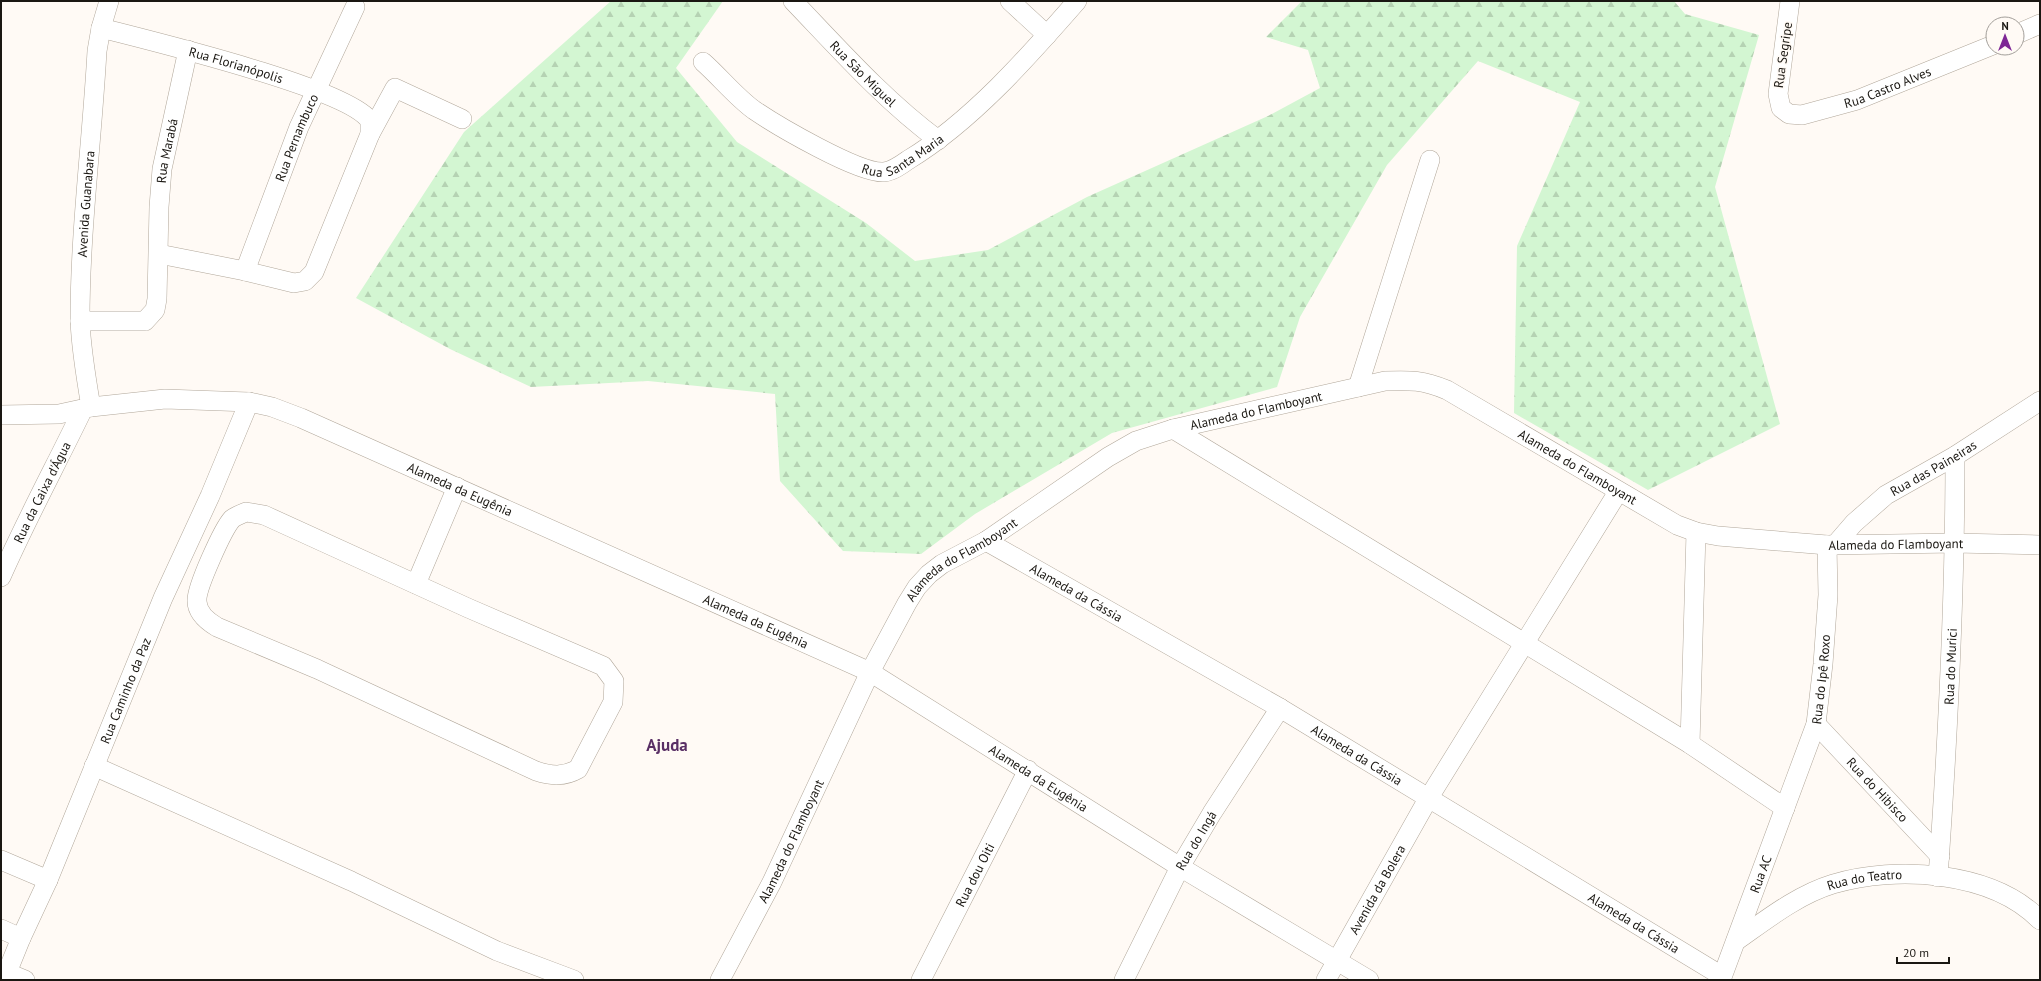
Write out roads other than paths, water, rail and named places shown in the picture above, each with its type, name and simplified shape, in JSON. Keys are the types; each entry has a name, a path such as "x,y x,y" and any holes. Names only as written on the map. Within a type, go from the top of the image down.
{"street":[{"name":"Avenida Guanabara","path":"87,408 80,321 82,234 101,28 108,1"},
{"name":"Rua São Miguel","path":"793,1 867,78 914,122 938,140"},
{"path":"1010,1 1047,35"},
{"name":"Rua Santa Maria","path":"703,62 753,109 789,132 864,168 875,171 891,170 938,140 986,97 1047,35 1077,1"},
{"name":"Rua Segripe","path":"1781,108 1778,102 1779,78 1792,2"},
{"name":"Rua Pernambuco","path":"245,271 299,127 355,7"},
{"path":"2025,31 2040,24"},
{"name":"Rua Florianópolis","path":"101,28 188,50 315,90 360,111 369,125"},
{"name":"Rua Castro Alves","path":"1781,108 1789,114 1802,115 1858,100 1985,48"},
{"name":"Rua Marabá","path":"80,321 145,322 155,310 157,299 159,207 162,169 188,50"},
{"path":"159,254 245,271 294,283 305,281 314,272 369,125 394,88 462,119"},
{"path":"1358,388 1430,160"},
{"name":"Alameda do Flamboyant","path":"720,980 772,882 870,672 917,586 942,564 986,541 1108,457 1136,441 1173,429 1385,381 1408,380 1428,382 1466,401 1618,492 1677,525 1696,532 1766,541 1831,545 1955,543 2040,545"},
{"name":"Alameda da Eugênia","path":"1,415 44,416 87,408 165,400 249,402 301,418 870,672 1180,867 1369,980"},
{"name":"Rua das Paineiras","path":"1831,545 1886,495 1955,456 2040,401"},
{"name":"Rua Caminho da Paz","path":"6,976 21,938 48,880 163,598 210,496 249,402"},
{"name":"Rua da Caixa d'Água","path":"1,576 23,528 87,408"},
{"path":"1173,429 1690,744 1785,808"},
{"name":"Rua do Murici","path":"1938,877 1946,770 1955,543 1955,456"},
{"path":"416,584 457,487"},
{"name":"Avenida da Bolera","path":"1326,980 1428,799 1618,492"},
{"path":"246,512 264,515 416,584 603,666 610,673 614,681 613,702 578,769 570,774 558,775 548,775 536,771 317,669 216,627 204,617 199,610 197,601 198,588 232,520 246,512"},
{"path":"1690,744 1696,532"},
{"name":"Alameda da Cássia","path":"986,541 1280,708 1722,978"},
{"name":"Rua do Ipê Roxo","path":"1785,808 1816,724 1823,664 1831,545"},
{"name":"Rua do Ingá","path":"1124,980 1180,867 1212,813 1280,708"},
{"name":"Rua do Hibisco","path":"1816,724 1940,856"},
{"path":"94,766 351,881 497,951 574,980"},
{"name":"Rua dou Oiti","path":"921,980 1028,770"},
{"name":"Rua AC","path":"1736,941 1785,808"},
{"path":"1,860 48,880"},
{"name":"Rua do Teatro","path":"1736,941 1780,910 1805,896 1832,884 1886,874 1915,873 1978,884 2007,897 2040,920"},
{"path":"1,929 21,938"},
{"path":"1722,978 1736,941"},
{"path":"6,976 25,980"}],"district":[{"name":"Ajuda","path":"667,745"}]}
